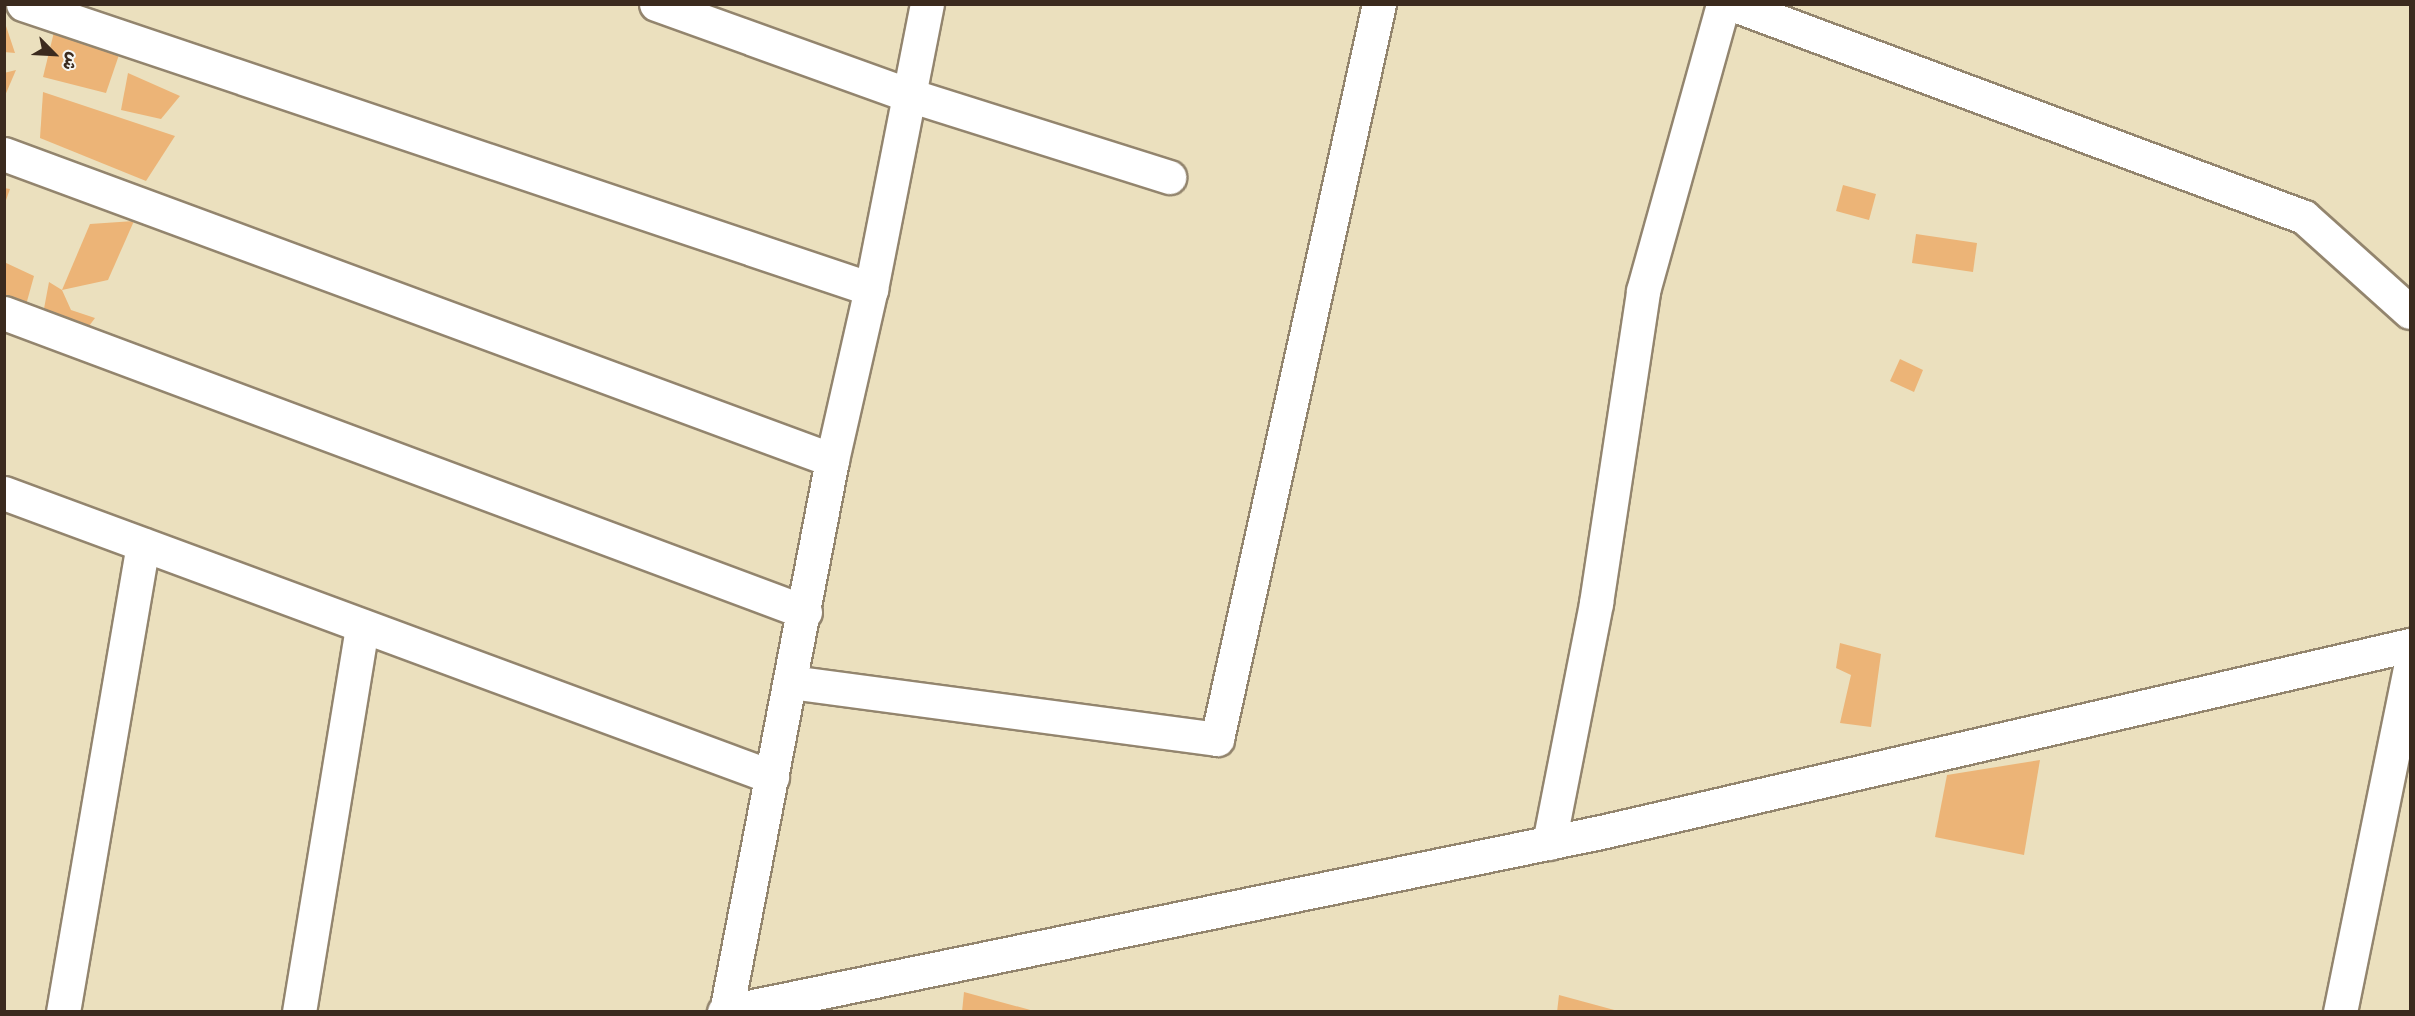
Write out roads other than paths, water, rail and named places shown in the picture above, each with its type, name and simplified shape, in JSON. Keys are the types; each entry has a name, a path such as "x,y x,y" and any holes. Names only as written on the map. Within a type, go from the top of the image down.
{"street":[{"path":"23,4 871,289"},
{"path":"656,4 909,94 1169,177"},
{"path":"927,4 871,289 832,460 805,612 725,1011 1549,843 2410,645"},
{"path":"791,682 1217,739 1379,4"},
{"path":"1549,843 1596,603 1643,291 1723,4"},
{"path":"1731,4 2304,217 2410,312"},
{"path":"4,154 832,460"},
{"path":"4,313 805,612"},
{"path":"4,493 772,777"},
{"path":"63,1011 143,545"},
{"path":"299,1011 362,626"},
{"path":"2340,1011 2410,669"}]}
